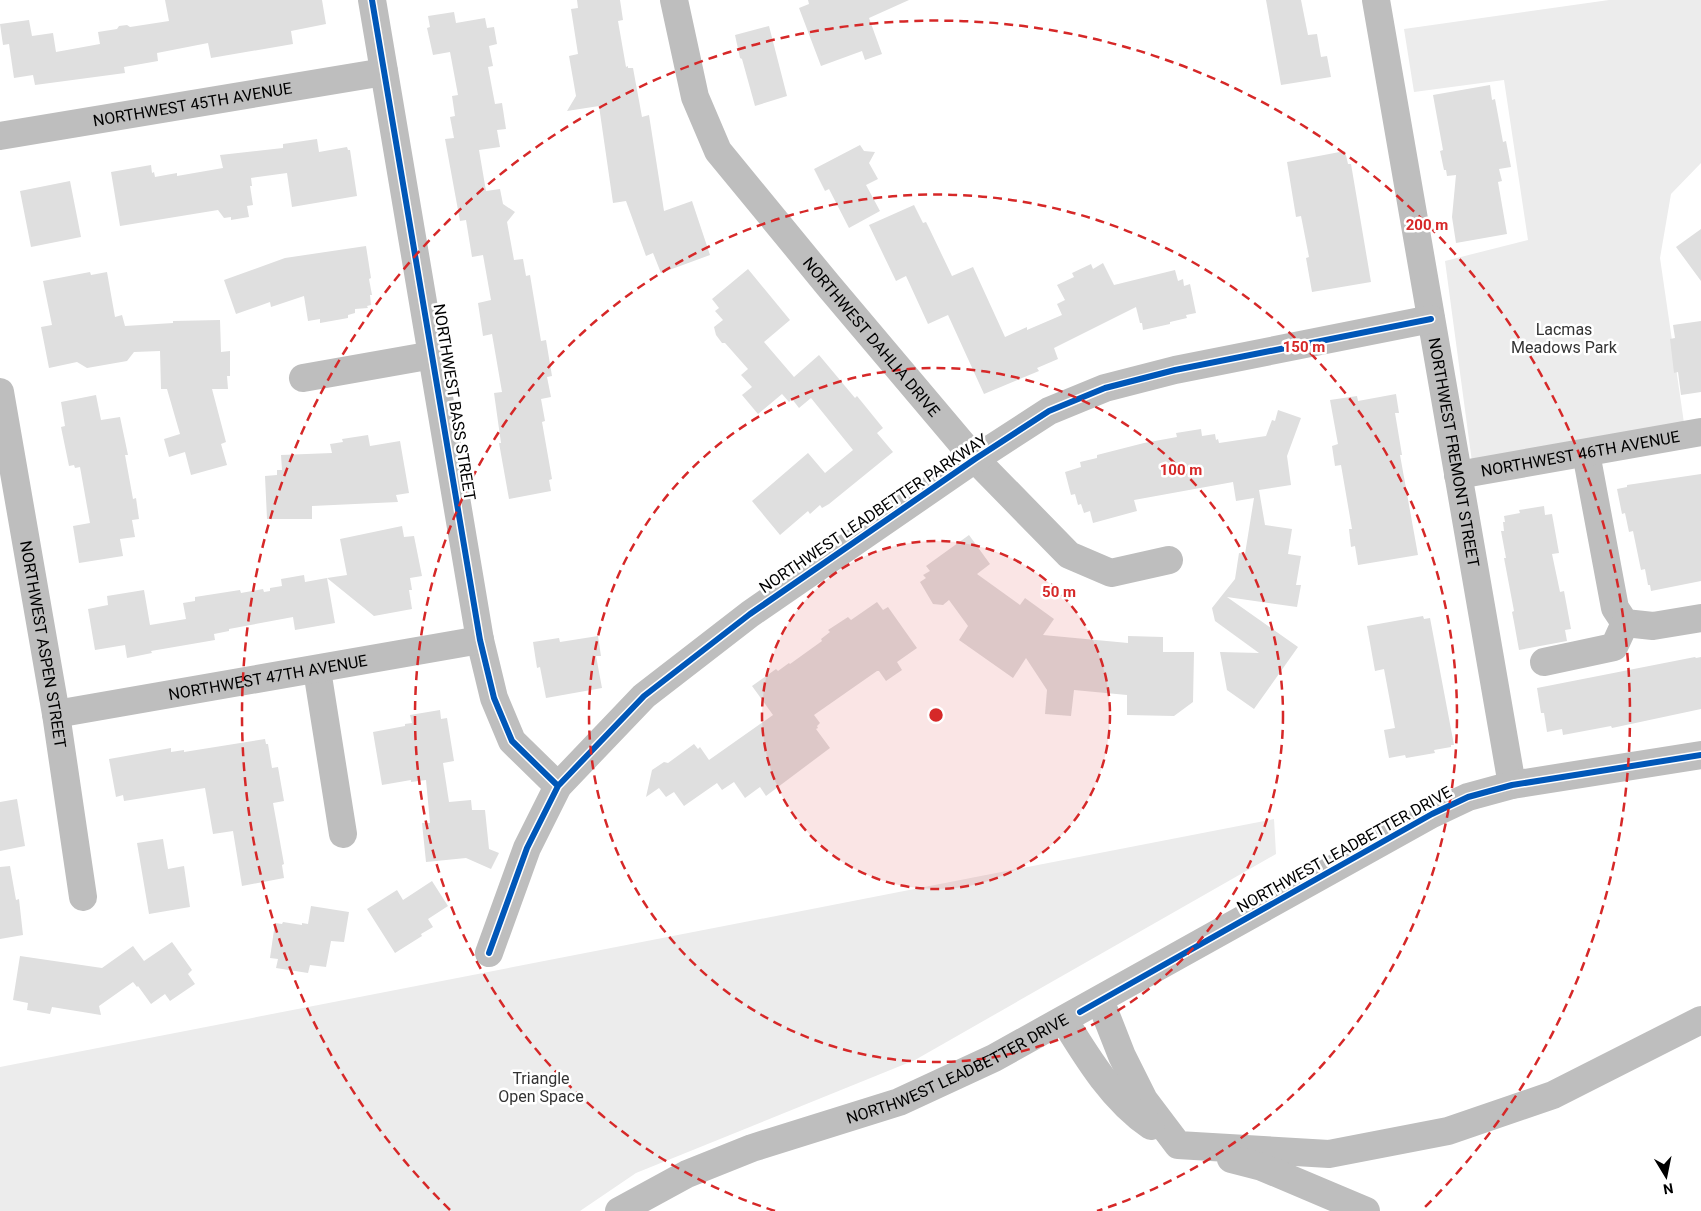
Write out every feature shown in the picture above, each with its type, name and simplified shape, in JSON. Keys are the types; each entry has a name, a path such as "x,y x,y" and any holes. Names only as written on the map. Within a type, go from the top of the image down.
{"street":[{"name":"NORTHWEST BASS STREET","path":"372,0 480,640 494,698 512,741 558,786"},
{"name":"NORTHWEST DAHLIA DRIVE","path":"674,0 695,97 718,151 975,459 1069,554 1110,573 1169,560"},
{"name":"NORTHWEST FREMONT STREET","path":"1376,0 1512,785"},
{"name":"NORTHWEST 45TH AVENUE","path":"0,136 384,72"},
{"name":"NORTHWEST LEADBETTER PARKWAY","path":"489,953 527,848 558,786 644,696 750,614 975,459 1049,411 1105,388 1175,370 1431,319"},
{"path":"303,378 433,355"},
{"name":"NORTHWEST ASPEN STREET","path":"0,392 56,714 83,897"},
{"name":"NORTHWEST 46TH AVENUE","path":"1458,475 1701,432"},
{"path":"1586,453 1615,608 1625,623"},
{"path":"1625,623 1653,626 1701,618"},
{"path":"1544,662 1614,647 1625,623"},
{"name":"NORTHWEST 47TH AVENUE","path":"56,714 317,670 480,640"},
{"path":"317,670 343,834"},
{"name":"NORTHWEST LEADBETTER DRIVE","path":"619,1211 687,1174 752,1148 899,1102 994,1058 1432,814 1468,797 1512,785 1701,755"},
{"path":"1100,1000 1122,1056 1144,1100 1178,1145 1329,1154 1448,1131 1553,1095 1701,1020"},
{"path":"1064,1020 1094,1068 1136,1116 1178,1145 1262,1168 1366,1211"}],"green space":[{"name":"Lacmas Meadows Park","path":"1609,0 1701,0 1701,163 1671,194 1660,258 1684,423 1472,462 1445,261 1528,240 1504,80 1414,92 1404,29"},
{"name":"Triangle Open Space","path":"1274,819 1276,854 915,1060 636,1173 580,1211 0,1211 0,1067"}],"building":[{"path":"165,0 322,0 326,24 291,31 293,44 211,58 208,43 157,53 158,61 124,67 125,73 35,85 33,75 14,78 9,44 3,45 0,24 29,20 32,36 53,33 56,52 100,44 98,32 117,29 119,26 127,25 130,27 169,21"},
{"path":"577,0 620,0 623,20 618,21 626,67 633,68 642,117 649,115 664,211 692,201 710,255 661,273 653,253 646,256 626,201 613,203 599,106 567,111 576,96 569,56 578,54 571,9 578,8"},
{"path":"808,0 909,0 869,18 882,54 865,60 862,51 821,66 799,8 809,4"},
{"path":"1266,0 1301,0 1308,35 1317,34 1321,57 1327,56 1331,77 1281,85"},
{"path":"454,12 456,23 485,18 487,28 494,27 497,44 489,46 493,66 488,67 495,104 502,103 506,129 497,130 500,147 479,150 486,191 500,189 503,204 515,212 507,222 514,260 523,259 526,276 530,275 541,341 546,340 552,376 547,377 551,397 541,399 545,421 542,422 552,479 549,480 551,491 509,499 499,443 501,443 494,393 502,392 492,334 483,336 478,303 491,300 483,255 472,257 466,220 460,221 445,139 454,138 450,117 455,116 452,96 458,95 450,52 433,55 427,28 430,27 428,16"},
{"path":"769,26 787,96 755,106 735,35"},
{"path":"1490,85 1492,100 1495,99 1503,142 1506,141 1511,167 1499,169 1502,181 1498,182 1507,234 1456,243 1452,217 1456,175 1447,176 1446,170 1444,170 1440,151 1443,150 1433,95"},
{"path":"317,139 319,152 347,147 350,150 357,196 292,207 287,173 251,178 252,186 250,186 253,205 247,206 249,217 231,220 231,217 224,218 218,210 120,226 111,172 151,165 152,173 154,172 155,177 177,173 177,176 223,168 220,155 283,148 283,144"},
{"path":"860,145 864,151 875,152 869,163 878,179 866,185 880,211 849,228 829,189 825,191 814,169"},
{"path":"1345,151 1348,164 1351,164 1371,282 1312,292 1306,258 1309,257 1301,216 1296,217 1287,162"},
{"path":"70,181 81,237 31,247 20,191"},
{"path":"914,205 923,223 926,222 952,276 973,267 1005,337 1062,315 1057,304 1065,300 1057,285 1074,277 1072,273 1091,264 1093,269 1103,263 1114,285 1175,270 1178,281 1183,279 1184,286 1190,284 1196,313 1186,315 1187,318 1170,322 1170,324 1143,330 1136,307 1054,348 1058,359 1037,368 1039,371 984,394 948,315 928,324 906,276 896,281 869,225"},
{"path":"1701,229 1701,281 1676,247"},
{"path":"366,246 372,295 370,295 371,305 367,306 368,308 355,309 355,313 348,315 348,318 320,323 320,319 308,321 304,296 271,307 270,302 236,314 224,280 285,258"},
{"path":"748,269 790,320 764,342 794,377 819,355 855,398 857,396 883,428 877,433 893,452 829,504 822,508 820,505 810,514 808,511 780,535 752,501 808,453 825,473 853,450 811,398 799,408 792,399 789,402 782,394 758,414 742,395 752,387 741,375 748,369 716,335 714,327 723,320 715,311 719,308 712,299"},
{"path":"90,272 91,275 107,272 115,317 122,315 125,326 173,323 173,321 220,320 221,352 230,351 230,376 227,376 228,389 212,389 226,442 221,444 227,465 191,475 185,452 169,457 164,439 180,434 167,389 161,389 160,351 134,352 127,361 87,368 77,362 49,368 41,327 52,325 43,281"},
{"path":"1701,321 1701,392 1681,395 1678,372 1674,373 1670,339 1675,338 1673,325"},
{"path":"1396,394 1399,413 1395,413 1402,455 1400,455 1418,555 1358,565 1355,546 1351,547 1349,529 1352,529 1341,465 1335,466 1332,446 1338,444 1330,400 1357,396 1358,401"},
{"path":"96,395 101,420 120,417 128,455 125,455 133,499 136,498 139,519 132,520 135,537 120,539 123,556 79,563 73,526 90,523 80,467 69,466 61,427 65,426 61,402"},
{"path":"1278,410 1301,418 1287,456 1291,485 1259,490 1265,525 1292,529 1288,554 1301,556 1296,585 1301,585 1297,607 1227,597 1298,647 1254,709 1227,690 1220,652 1259,653 1215,621 1212,608 1235,579 1239,553 1245,554 1254,498 1236,501 1233,482 1134,500 1137,511 1093,523 1090,511 1084,513 1081,504 1078,505 1075,494 1071,495 1065,472 1081,467 1080,462 1097,458 1097,455 1177,437 1176,433 1201,429 1202,436 1215,434 1216,440 1218,439 1219,443 1266,436 1272,420 1275,421"},
{"path":"368,435 370,446 400,441 409,493 396,495 398,502 312,506 312,519 267,519 265,476 277,475 277,470 282,470 281,455 332,453 330,444 343,442 342,439"},
{"path":"1701,474 1701,581 1651,591 1645,569 1641,570 1633,531 1629,532 1625,513 1622,514 1617,489 1627,487 1627,485"},
{"path":"1544,506 1545,515 1552,514 1559,553 1552,554 1560,592 1564,591 1571,629 1565,630 1567,641 1519,650 1501,531 1504,531 1504,516 1520,513 1519,510"},
{"path":"402,526 404,537 414,536 422,576 410,578 412,590 409,590 412,609 374,616 327,578 347,575 340,539"},
{"path":"969,535 990,564 977,574 1020,605 1025,598 1054,619 1043,635 1128,643 1128,636 1163,637 1163,652 1194,652 1193,702 1174,716 1127,715 1127,695 1074,690 1071,716 1045,714 1047,690 1026,658 1013,678 959,640 968,626 949,600 943,605 933,604 920,582 926,578 923,575 930,571 926,566"},
{"path":"304,575 305,582 327,578 335,623 295,630 293,617 229,629 229,631 214,634 215,640 151,651 152,653 127,658 125,645 95,650 88,609 108,605 107,596 144,590 150,625 186,619 183,603 195,601 195,597 240,590 241,593 263,589 264,592 270,591 270,588 282,586 281,579"},
{"path":"877,602 883,610 888,607 917,648 897,662 902,670 886,681 877,671 814,715 820,723 816,729 830,748 766,796 760,787 745,798 734,782 722,790 717,783 684,806 674,792 666,797 659,788 646,797 652,770 664,762 668,763 694,744 698,749 700,747 709,760 773,715 752,686 776,669 778,671 790,664 822,641 821,639 830,632 828,630 848,617 851,620"},
{"path":"1423,616 1424,619 1430,618 1454,745 1434,750 1435,753 1406,758 1405,755 1389,758 1384,730 1395,728 1384,669 1375,671 1367,626"},
{"path":"598,636 601,656 596,656 602,688 546,698 540,667 537,668 533,642 559,638 560,642"},
{"path":"1701,657 1701,709 1612,728 1611,726 1563,735 1562,729 1547,732 1544,713 1541,713 1537,688"},
{"path":"440,710 441,719 447,718 454,761 443,763 449,802 471,800 472,810 485,810 489,849 499,853 491,869 466,858 426,862 422,823 430,823 426,780 411,782 411,780 382,785 373,732 412,723 410,715"},
{"path":"265,739 266,744 268,744 272,768 278,767 284,801 273,803 284,864 282,865 284,878 242,886 233,831 213,834 205,788 124,801 123,795 116,797 109,759 171,748 171,752 184,750 184,752"},
{"path":"17,799 25,846 0,851 0,802"},
{"path":"163,839 168,869 184,866 190,907 149,914 137,843"},
{"path":"10,866 16,900 19,899 23,935 0,939 0,867"},
{"path":"432,881 448,906 428,919 433,927 395,953 367,909 397,890 403,900"},
{"path":"311,906 349,912 344,942 331,941 326,967 310,965 308,973 276,968 278,959 270,958 275,923 308,924"},
{"path":"172,942 192,970 188,974 195,984 170,1001 165,994 151,1004 133,982 99,1006 101,1015 52,1007 50,1014 27,1010 28,1003 13,1000 20,956 102,968 133,946 144,961"}],"cycle path":[{"path":"372,0 480,640 494,698 512,741 558,786"},
{"path":"489,953 527,848 558,786 644,696 750,614 975,459 1049,411 1105,388 1175,370 1431,319"},
{"path":"1080,1012 1432,814 1468,797 1512,785 1701,755"}]}
